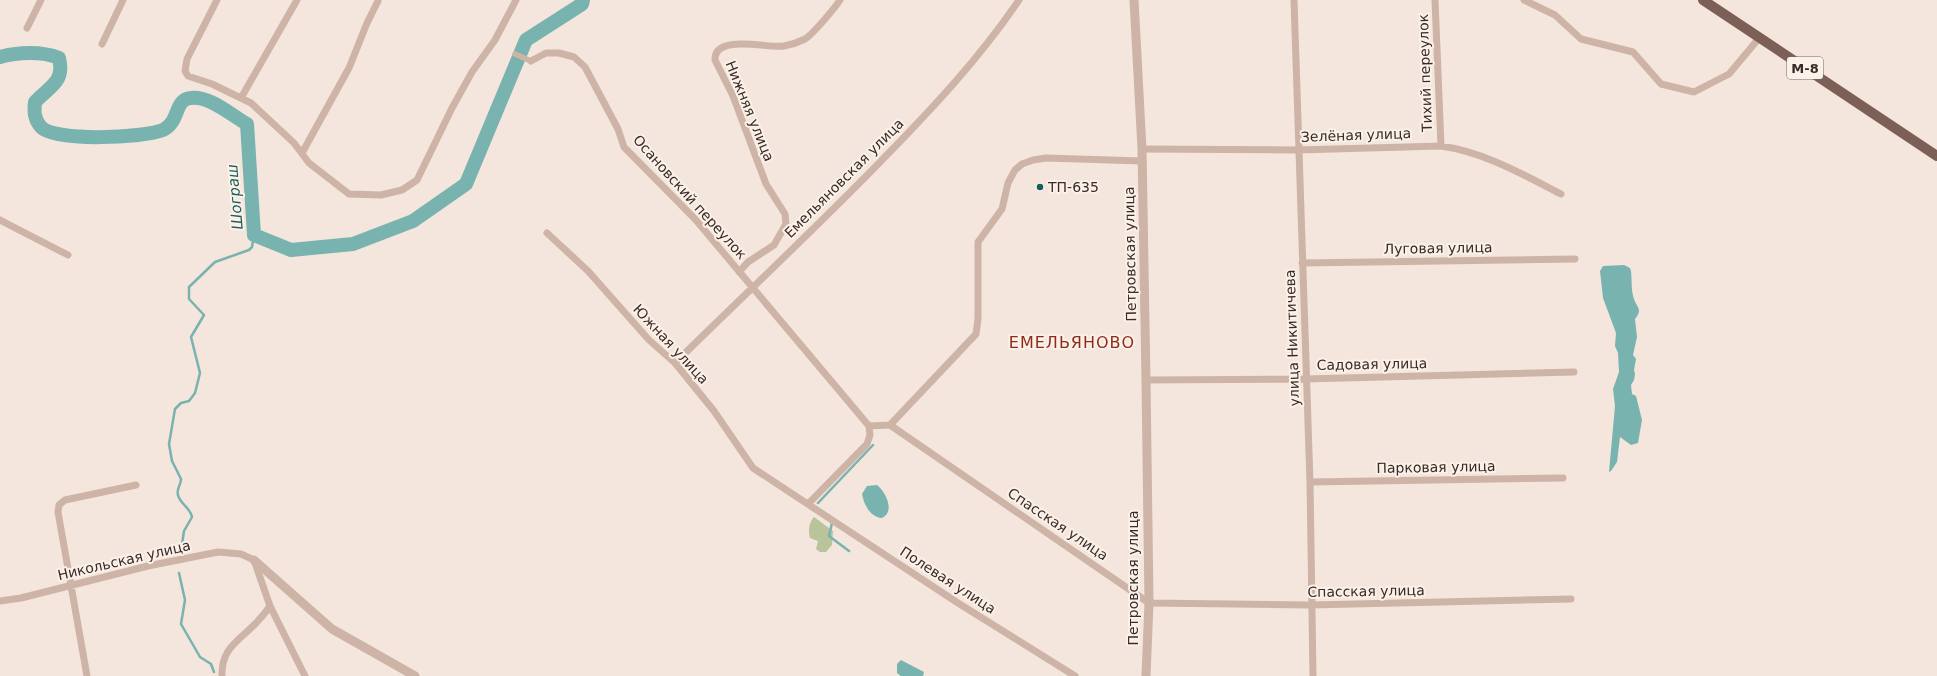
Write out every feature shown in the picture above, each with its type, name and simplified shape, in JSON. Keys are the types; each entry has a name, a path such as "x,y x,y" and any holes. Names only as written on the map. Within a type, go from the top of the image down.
{"main road":[{"name":"М-8","path":"1703,0 1937,156"}],"street":[{"path":"27,28 41,0"},
{"path":"102,44 123,0"},
{"path":"217,0 188,59 185,71 188,76 242,98 250,103 294,143 309,163 349,194 380,196 402,190 417,180 452,108 472,72 495,40 516,0"},
{"path":"242,98 297,0"},
{"name":"Нижняя улица","path":"739,272 753,258 774,245 786,224 785,214 766,184 732,96 715,60 716,55 719,50 733,43 784,46 806,39 840,0"},
{"name":"Емельяновская улица","path":"675,363 851,192 940,101 1002,25 1019,0"},
{"name":"Петровская улица","path":"1134,0 1142,149 1149,603 1146,676"},
{"name":"улица Никитичева","path":"1294,0 1310,482 1313,676"},
{"name":"Тихий переулок","path":"1435,0 1441,146"},
{"path":"1524,0 1555,15 1581,40 1633,52 1661,84 1694,92 1729,74 1760,37"},
{"path":"302,153 349,68 367,23 378,1"},
{"name":"Осановский переулок","path":"531,61 546,53 559,53 574,58 585,67 618,129 624,147 695,219 752,288"},
{"path":"515,54 531,61"},
{"name":"Зелёная улица","path":"1142,149 1298,150 1441,146 1460,148 1480,154 1561,194"},
{"path":"869,426 890,425 976,334 978,319 978,242 1002,209 1008,183 1014,170 1022,164 1033,160 1046,158 1142,161"},
{"path":"0,220 68,255"},
{"name":"Южная улица","path":"547,233 588,271 650,340 675,363 714,411 754,468 809,503"},
{"name":"Луговая улица","path":"1302,263 1575,259"},
{"path":"752,288 869,426 870,435 867,444 809,503"},
{"name":"Садовая улица","path":"1146,380 1574,372"},
{"name":"Спасская улица","path":"890,425 1149,603 1311,605 1571,599"},
{"name":"Парковая улица","path":"1310,482 1563,478"},
{"path":"87,676 58,512 59,505 65,500 136,485"},
{"name":"Полевая улица","path":"809,503 958,603 1075,676"},
{"name":"Никольская улица","path":"0,601 72,586 148,566 218,552 241,554 254,560"},
{"path":"254,560 270,606 305,676"},
{"path":"254,560 332,628 416,676"},
{"path":"222,676 222,664 229,649 256,623 270,606"}],"green space":[{"path":"814,517 833,531 832,545 826,552 820,552 816,549 818,541 810,538 809,527"}],"water":[{"path":"1624,265 1630,268 1633,296 1639,309 1639,313 1635,319 1637,337 1633,355 1636,359 1634,380 1631,385 1632,394 1636,396 1642,420 1638,443 1631,445 1620,437 1617,462 1609,472 1615,406 1613,389 1619,372 1618,353 1615,346 1616,333 1603,298 1600,271 1603,266"},
{"path":"877,485 886,496 889,506 886,515 882,518 874,515 868,510 862,494 867,486"},
{"path":"901,660 924,672 923,676 901,676 897,673 897,664"}],"waterway":[{"name":"Шограш","path":"0,57 14,54 38,53 59,58 60,73 58,78 55,83 35,102 37,121 41,127 49,132 80,137 119,137 153,133 163,130 172,122 179,106 186,99 198,98 213,103 247,124 254,235 291,250 353,244 413,221 466,184 526,40 582,4 583,0"},
{"path":"181,551 184,531 192,517 178,495 181,479 172,461 169,444 175,409 181,403 189,401 195,393 200,373 191,337 204,315 189,299 189,287 215,262 249,250 252,247 254,235"},
{"path":"818,503 873,445"},
{"path":"832,523 829,536 849,551"},
{"path":"179,573 185,600 181,624 200,657 211,664 214,672"}],"place":[{"name":"ТП-635","path":"1040,187"}],"district":[{"name":"ЕМЕЛЬЯНОВО","path":"1072,342"}]}
